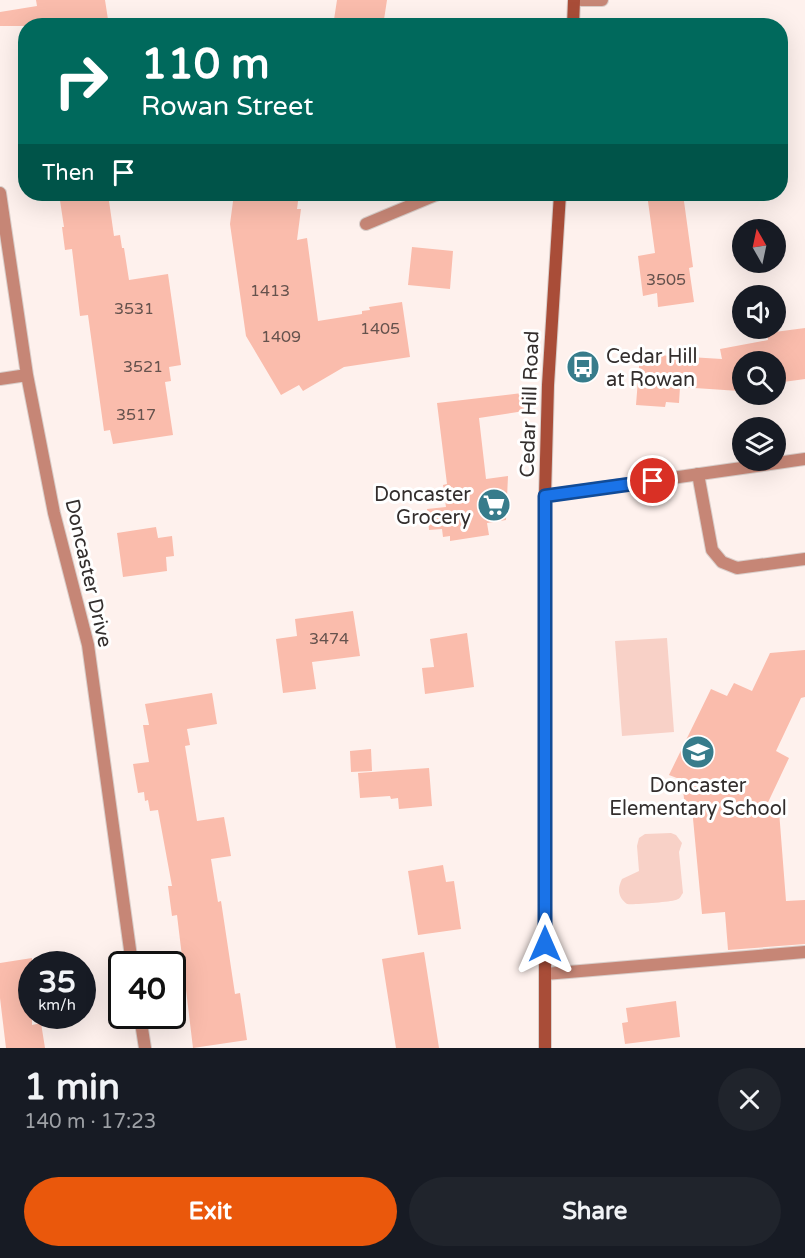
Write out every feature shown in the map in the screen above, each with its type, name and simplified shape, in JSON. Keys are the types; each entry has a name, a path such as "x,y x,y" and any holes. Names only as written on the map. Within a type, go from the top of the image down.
{"street":[{"path":"573,18 574,0"},
{"path":"581,0 602,0"},
{"name":"Doncaster Drive","path":"0,193 27,375 54,513 88,645 130,951"},
{"path":"366,224 421,201"},
{"name":"Cedar Hill Road","path":"545,1048 545,496 548,385 560,201"},
{"path":"0,380 27,375"},
{"path":"545,496 805,459"},
{"path":"698,474 712,550 722,562 737,568 805,559"},
{"path":"545,974 805,952"},
{"path":"142,1029 145,1048"}],"shaded area":[{"path":"667,638 674,732 622,736 615,641"},
{"path":"671,833 676,835 682,843 679,852 683,893 679,899 672,901 627,904 620,896 619,886 622,879 639,871 637,846 639,838 645,834"}],"building":[{"path":"36,0 105,0 108,18 18,18 18,26 0,26 0,12 37,6"},
{"path":"337,0 387,0 384,18 334,18"},
{"path":"60,201 109,201 114,236 120,235 129,280 168,274 181,365 169,367 171,381 165,382 173,435 113,444 110,430 104,431 88,315 80,316 72,249 65,250 62,227 64,227"},
{"path":"233,201 298,201 297,209 301,209 297,240 307,238 318,321 362,314 362,311 370,310 369,307 402,302 410,357 344,367 303,391 299,385 281,395 246,336 230,224"},
{"path":"648,201 684,201 693,267 689,268 694,302 658,307 657,293 643,296 638,256 655,253"},
{"path":"412,247 453,251 450,289 408,285"},
{"path":"805,328 805,379 786,382 786,351 732,351 732,391 680,387 679,403 666,402 665,407 636,405 640,354 722,359 720,349 768,339 786,339 786,330"},
{"path":"522,393 524,411 479,418 486,479 508,476 506,520 487,523 489,535 450,541 450,536 443,537 442,529 429,530 427,509 446,507 443,485 447,484 437,403"},
{"path":"156,527 158,538 172,536 174,556 166,557 167,571 123,577 117,533"},
{"path":"353,611 360,656 312,662 316,689 283,693 276,639 297,636 295,619"},
{"path":"467,633 474,687 425,694 422,668 434,667 430,639"},
{"path":"805,650 805,697 801,698 776,751 789,758 763,813 779,811 786,901 805,900 805,944 728,950 725,912 702,914 692,808 685,808 682,780 669,775 711,689 727,696 734,683 752,691 770,653"},
{"path":"212,693 217,724 187,729 190,745 185,746 197,821 224,817 231,856 211,859 218,902 221,901 235,994 240,993 247,1040 193,1048 186,990 186,951 181,951 177,915 172,916 168,886 172,886 158,810 150,811 144,792 138,793 133,764 149,762 143,725 149,725 145,704"},
{"path":"371,749 372,771 351,772 350,751"},
{"path":"429,768 432,806 399,809 398,798 391,799 390,796 360,798 358,773"},
{"path":"443,865 446,882 454,881 461,929 418,935 408,871"},
{"path":"424,952 439,1048 396,1048 382,959"},
{"path":"18,960 18,1029 42,1029 45,1048 6,1048 0,998 0,963"},
{"path":"676,1001 680,1037 625,1044 622,1023 628,1022 626,1008"}],"place":[{"name":"Cedar Hill at Rowan","path":"583,367"},
{"name":"Doncaster Grocery","path":"494,505"},
{"name":"Doncaster Elementary School","path":"698,752"}],"route":[{"path":"545,944 545,496 653,481"}]}
